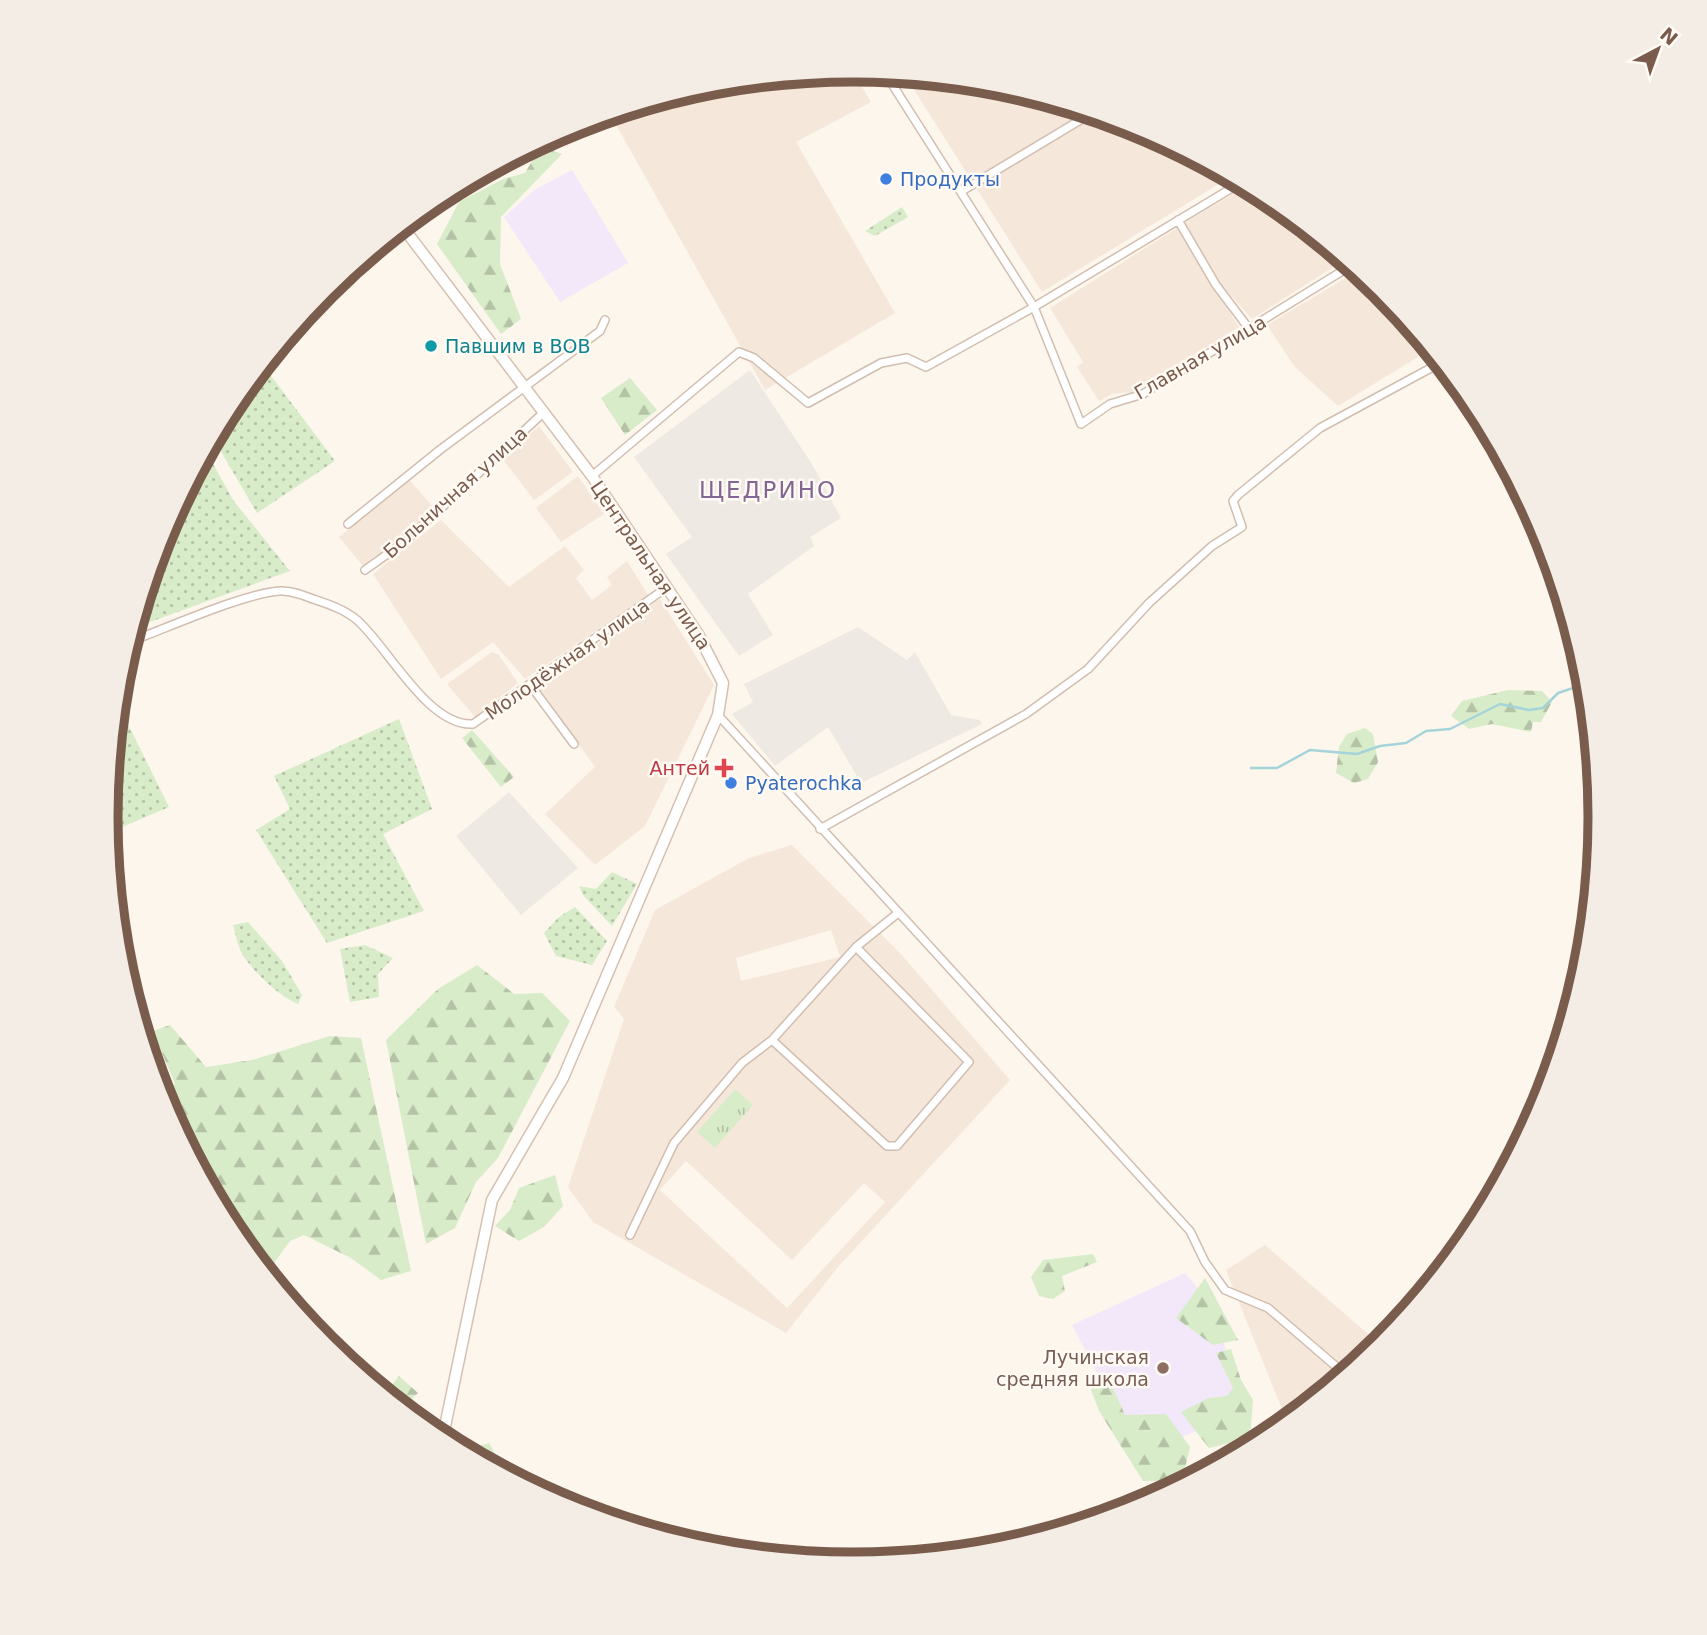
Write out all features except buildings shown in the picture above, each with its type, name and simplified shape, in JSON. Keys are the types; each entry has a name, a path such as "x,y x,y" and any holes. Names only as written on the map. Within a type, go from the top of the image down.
{"street":[{"path":"892,84 1034,307"},
{"path":"962,191 1082,119"},
{"path":"592,476 739,352 754,359 808,403 881,363 907,359 926,367 1034,307 1232,188"},
{"path":"1178,220 1216,285 1250,330"},
{"name":"Центральная улица","path":"407,233 592,476 714,661 723,683 718,715 563,1078 492,1200 445,1429"},
{"name":"Главная улица","path":"1034,307 1080,424 1110,404 1143,394 1344,270"},
{"name":"Больничная улица","path":"348,524 523,387 600,331 605,320"},
{"path":"820,828 1026,714 1087,669 1144,608 1212,546 1242,527 1233,500 1238,495 1320,428 1434,366"},
{"name":"Больничная улица","path":"365,570 407,540 543,413"},
{"name":"Молодёжная улица","path":"140,638 253,598 275,592 293,592 345,612 372,635 430,705 452,721 473,724 531,686 666,588"},
{"path":"531,686 574,744"},
{"path":"718,715 1190,1231 1205,1262 1225,1290 1268,1308 1339,1369"},
{"path":"630,1235 674,1143 742,1063 772,1040 856,947 898,913"},
{"path":"772,1040 887,1146 897,1146 969,1062 856,947"}],"shaded area":[{"path":"859,82 871,102 796,142 895,313 765,390 614,122 710,96 805,84"},
{"path":"911,85 997,96 1090,121 1179,158 1222,182 1042,292"},
{"path":"572,170 628,263 560,302 504,217 534,190"},
{"path":"1238,191 1301,234 1337,264 1252,319 1220,283 1184,223"},
{"path":"1177,228 1239,327 1134,392 1112,394 1099,401 1077,367 1083,362 1050,308"},
{"path":"1349,276 1423,354 1338,406 1294,366 1267,325"},
{"path":"750,370 812,464 841,518 810,537 814,546 748,594 773,635 739,656 666,554 692,537 634,457"},
{"path":"539,426 573,472 534,500 502,458"},
{"path":"578,476 604,514 561,542 536,508"},
{"path":"409,479 434,508 381,556 375,556 363,566 339,537"},
{"path":"441,520 509,587 565,546 584,570 576,578 592,600 612,585 607,577 627,561 648,595 525,679 493,642 441,679 373,574"},
{"path":"660,599 714,685 645,826 595,865 545,814 595,767 538,687"},
{"path":"858,627 907,660 915,652 951,715 980,720 982,724 861,783 828,727 775,766 732,714 753,702 744,684"},
{"path":"492,652 499,655 518,683 475,717 447,684"},
{"path":"509,792 578,868 521,915 456,836"},
{"path":"792,845 900,953 1010,1080 838,1267 786,1333 593,1222 568,1187 624,1019 614,1007 655,910 749,858","holes":["831,930 840,957 741,981 736,958","686,1161 792,1260 864,1183 885,1202 787,1308 660,1190"]},
{"path":"1265,1245 1372,1338 1338,1370 1284,1413 1226,1270"},
{"name":"Лучинская средняя школа","path":"1185,1273 1209,1301 1247,1411 1139,1454 1072,1325"}],"green space":[{"path":"548,149 562,154 501,217 500,264 521,319 501,334 437,244 459,202 503,179 525,173 536,154"},
{"path":"902,207 908,217 875,236 865,231"},
{"path":"268,372 335,461 257,513 219,447"},
{"path":"630,378 657,410 625,435 601,398"},
{"path":"211,461 233,500 290,571 144,624 174,536"},
{"path":"1508,690 1542,691 1552,702 1541,722 1533,722 1531,732 1492,724 1469,729 1451,716 1462,701"},
{"path":"125,719 169,807 118,829 120,769"},
{"path":"399,719 432,809 383,834 424,911 327,943 256,830 290,809 274,776"},
{"path":"1365,728 1373,734 1378,762 1368,779 1354,783 1336,773 1339,747 1347,734"},
{"path":"472,730 514,777 501,787 462,738"},
{"path":"612,872 637,884 612,926 583,895 579,886 596,889"},
{"path":"575,907 607,941 592,965 556,956 544,933 559,917"},
{"path":"248,922 282,961 302,995 298,1004 268,984 244,957 233,925"},
{"path":"365,945 393,958 378,974 379,997 350,1002 340,949"},
{"path":"477,965 514,994 542,993 570,1021 498,1158 476,1182 455,1228 426,1244 386,1040 438,989"},
{"path":"170,1025 206,1067 252,1060 330,1036 361,1038 411,1271 381,1280 351,1258 304,1235 290,1241 271,1267 242,1226 194,1143 169,1087 175,1084 153,1031"},
{"path":"735,1089 753,1105 715,1148 697,1132"},
{"path":"555,1175 563,1206 544,1227 519,1241 495,1226 510,1210 519,1188"},
{"path":"1093,1254 1097,1262 1062,1276 1065,1291 1053,1299 1039,1296 1031,1277 1043,1260"},
{"path":"1205,1278 1238,1340 1213,1345 1176,1318"},
{"path":"1231,1349 1241,1380 1253,1400 1251,1428 1241,1440 1209,1448 1181,1412 1208,1398 1227,1396 1233,1388 1216,1353"},
{"path":"1106,1372 1125,1415 1166,1414 1190,1447 1185,1468 1164,1481 1143,1481 1099,1411 1088,1382"},
{"path":"399,1376 418,1393 408,1403 384,1383 391,1386"},
{"path":"489,1443 500,1461 486,1454 475,1447"}],"waterway":[{"path":"1251,768 1277,768 1310,750 1357,754 1380,746 1406,743 1426,731 1450,729 1500,704 1529,710 1543,708 1558,693 1577,687"}],"place":[{"name":"Продукты","path":"886,179"},
{"name":"Павшим в ВОВ","path":"431,346"},
{"name":"Антей","path":"724,768"},
{"name":"Pyaterochka","path":"731,783"},
{"name":"Лучинская средняя школа","path":"1163,1368"}],"district":[{"name":"ЩЕДРИНО","path":"768,490"}]}
